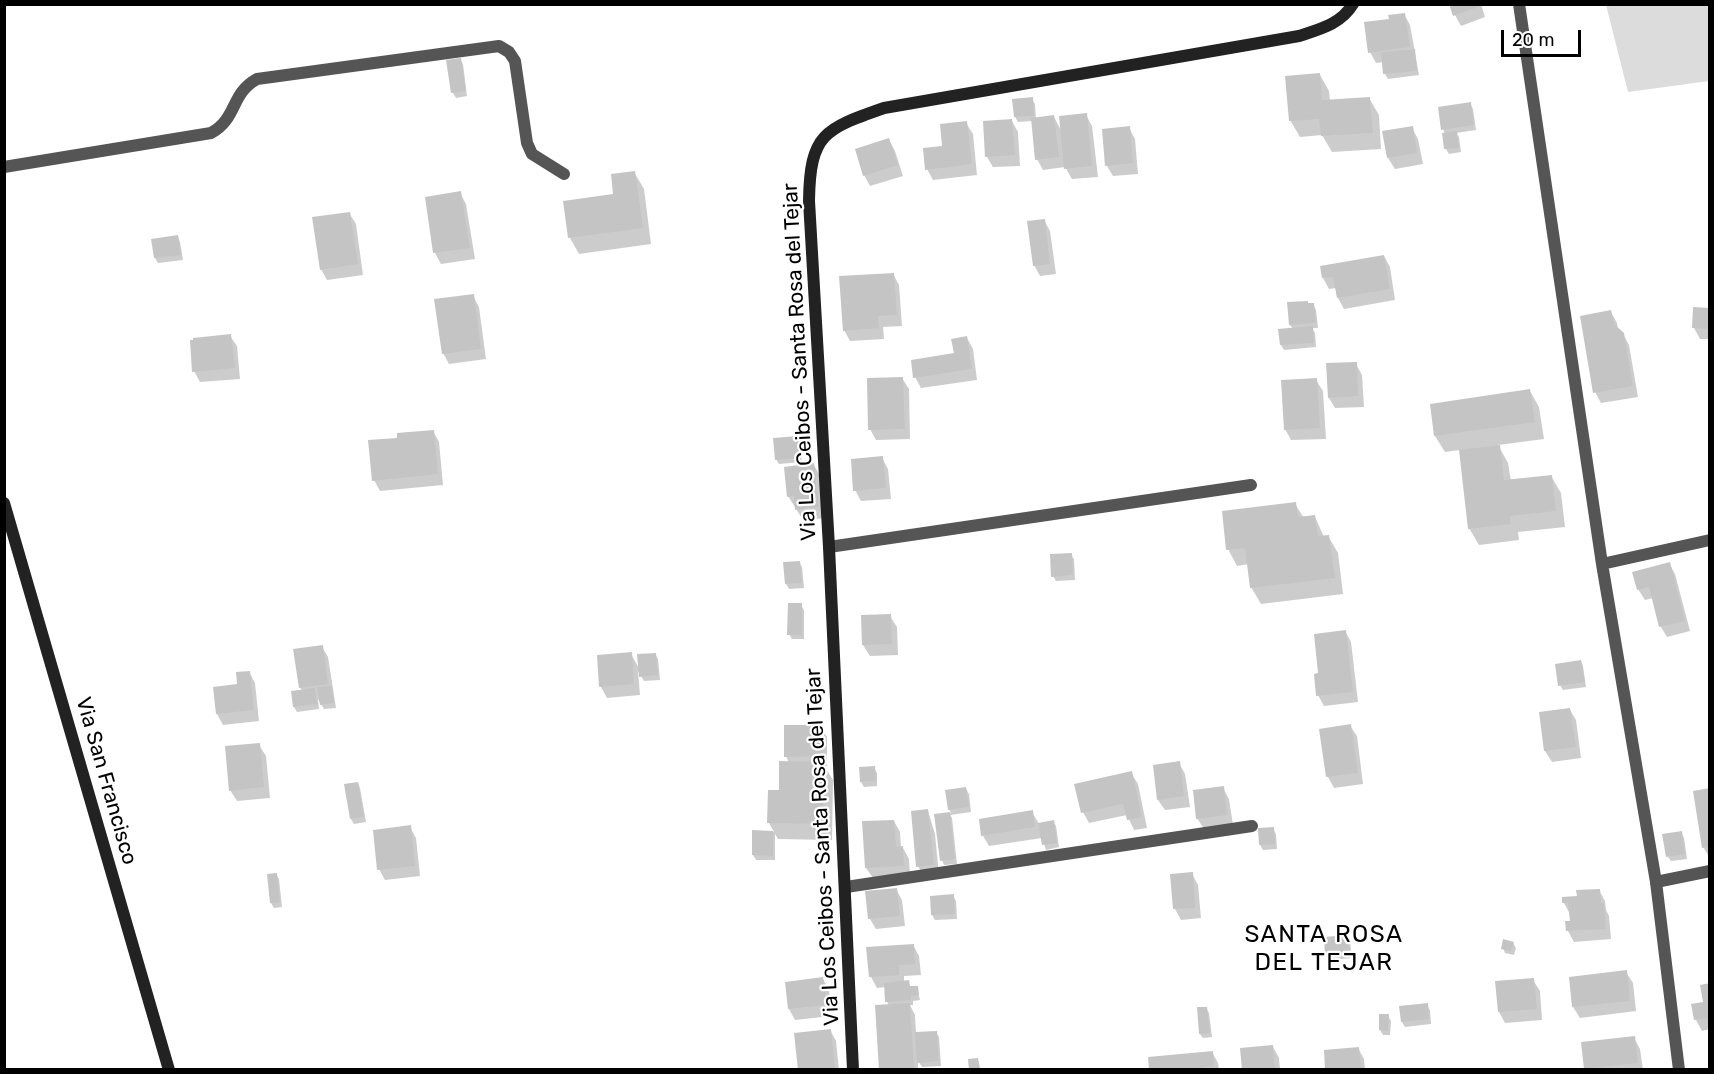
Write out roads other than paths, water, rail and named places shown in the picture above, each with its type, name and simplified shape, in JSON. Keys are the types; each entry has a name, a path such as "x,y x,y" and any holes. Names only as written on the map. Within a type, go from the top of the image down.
{"main road":[{"name":"Via Los Ceibos - Santa Rosa del Tejar","path":"853,1070 829,547 809,201 809,171 816,148 830,131 850,120 884,108 1299,36 1332,25 1348,13 1353,4"},
{"name":"Via San Francisco","path":"4,503 169,1070"}],"street":[{"path":"1519,4 1602,564 1656,882 1679,1070"},
{"path":"4,167 211,132 228,120 245,86 257,80 499,46 509,52 515,61 527,143 532,154 564,174"},
{"path":"829,547 1251,485"},
{"path":"1602,564 1710,540"},
{"path":"846,887 1252,826"},
{"path":"1656,882 1710,871"}],"district":[{"name":"SANTA ROSA DEL TEJAR","path":"1324,949"}]}
